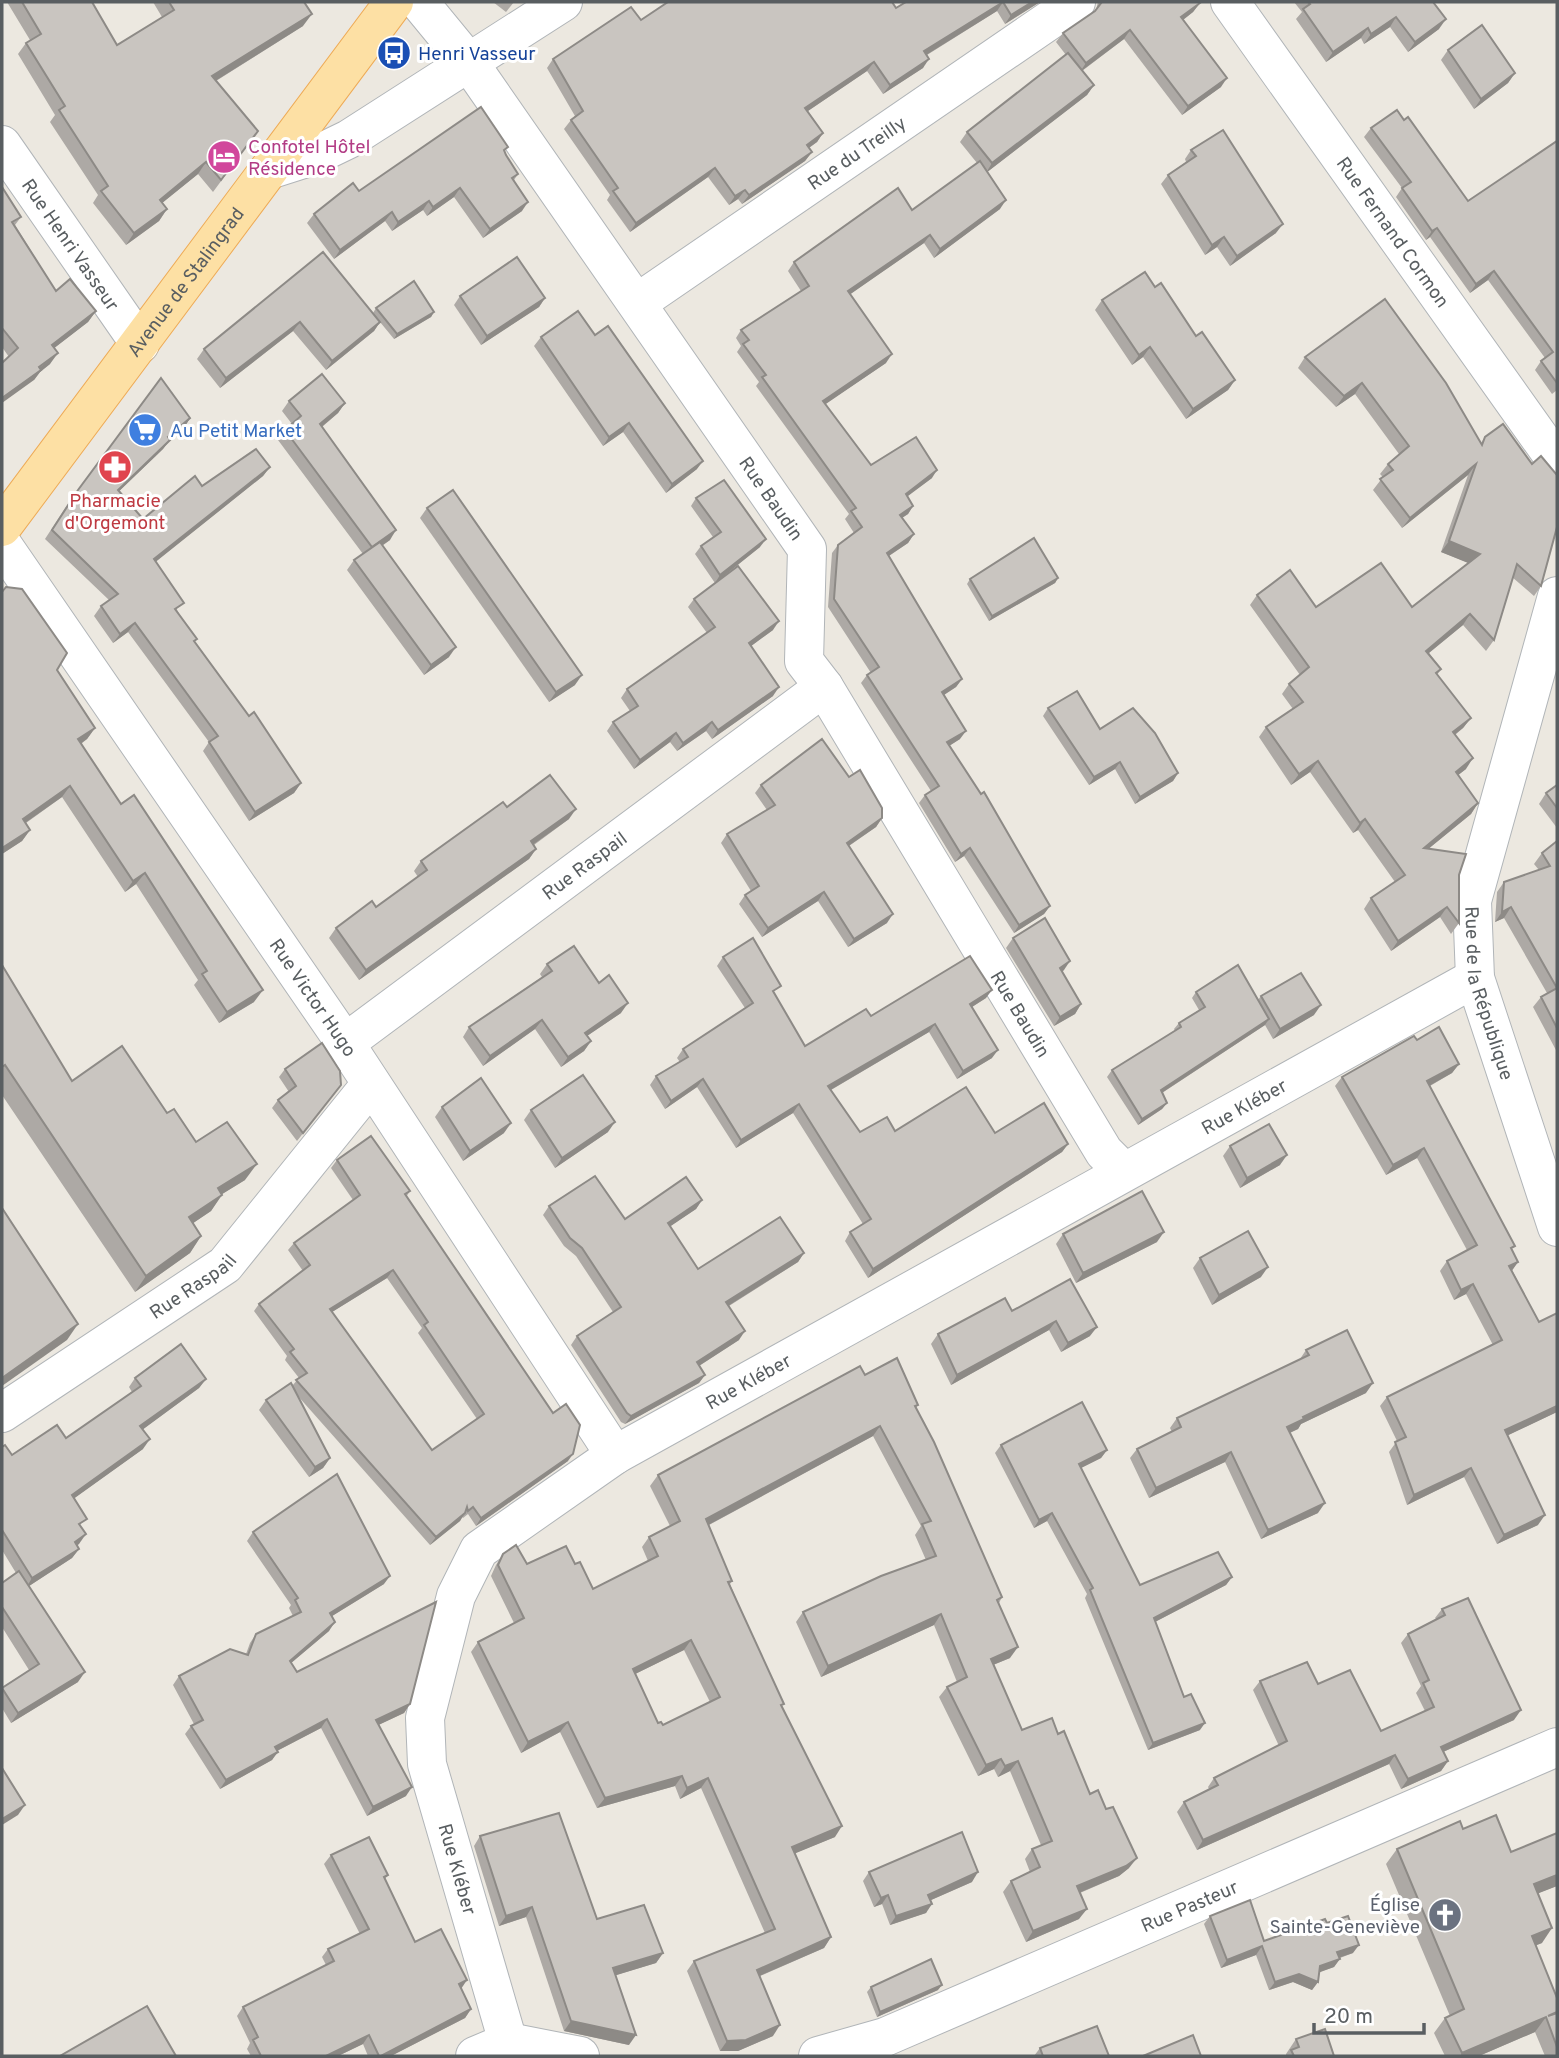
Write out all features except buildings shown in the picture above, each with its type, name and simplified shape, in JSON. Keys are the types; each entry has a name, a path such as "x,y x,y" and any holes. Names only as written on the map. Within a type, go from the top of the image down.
{"main road":[{"name":"Avenue de Stalingrad","path":"2,527 394,2"}],"street":[{"name":"Rue Baudin","path":"419,2 470,64 807,550 804,661 824,687 1104,1152 1123,1171"},
{"path":"269,170 316,155 349,139 564,2"},
{"name":"Rue du Treilly","path":"637,303 1076,2"},
{"name":"Rue Fernand Cormon","path":"1230,2 1557,462"},
{"name":"Rue Henri Vasseur","path":"2,145 140,344"},
{"name":"Rue Victor Hugo","path":"2,544 345,1043 615,1455"},
{"name":"Rue de la République","path":"1557,596 1472,901 1475,978 1557,1227"},
{"name":"Rue Raspail","path":"345,1043 824,687"},
{"name":"Rue Kléber","path":"492,2049 427,1765 425,1718 456,1596 479,1549 615,1455 1475,978"},
{"name":"Rue Raspail","path":"2,1413 225,1265 372,1084"},
{"name":"Rue Pasteur","path":"818,2056 885,2037 1557,1747"},
{"path":"492,2049 580,2056"}],"place":[{"name":"Henri Vasseur","path":"394,53"},
{"name":"Confotel Hôtel Résidence","path":"224,157"},
{"name":"Au Petit Market","path":"145,430"},
{"name":"Pharmacie d'Orgemont","path":"115,467"},
{"name":"Église Sainte-Geneviève","path":"1445,1915"}]}
